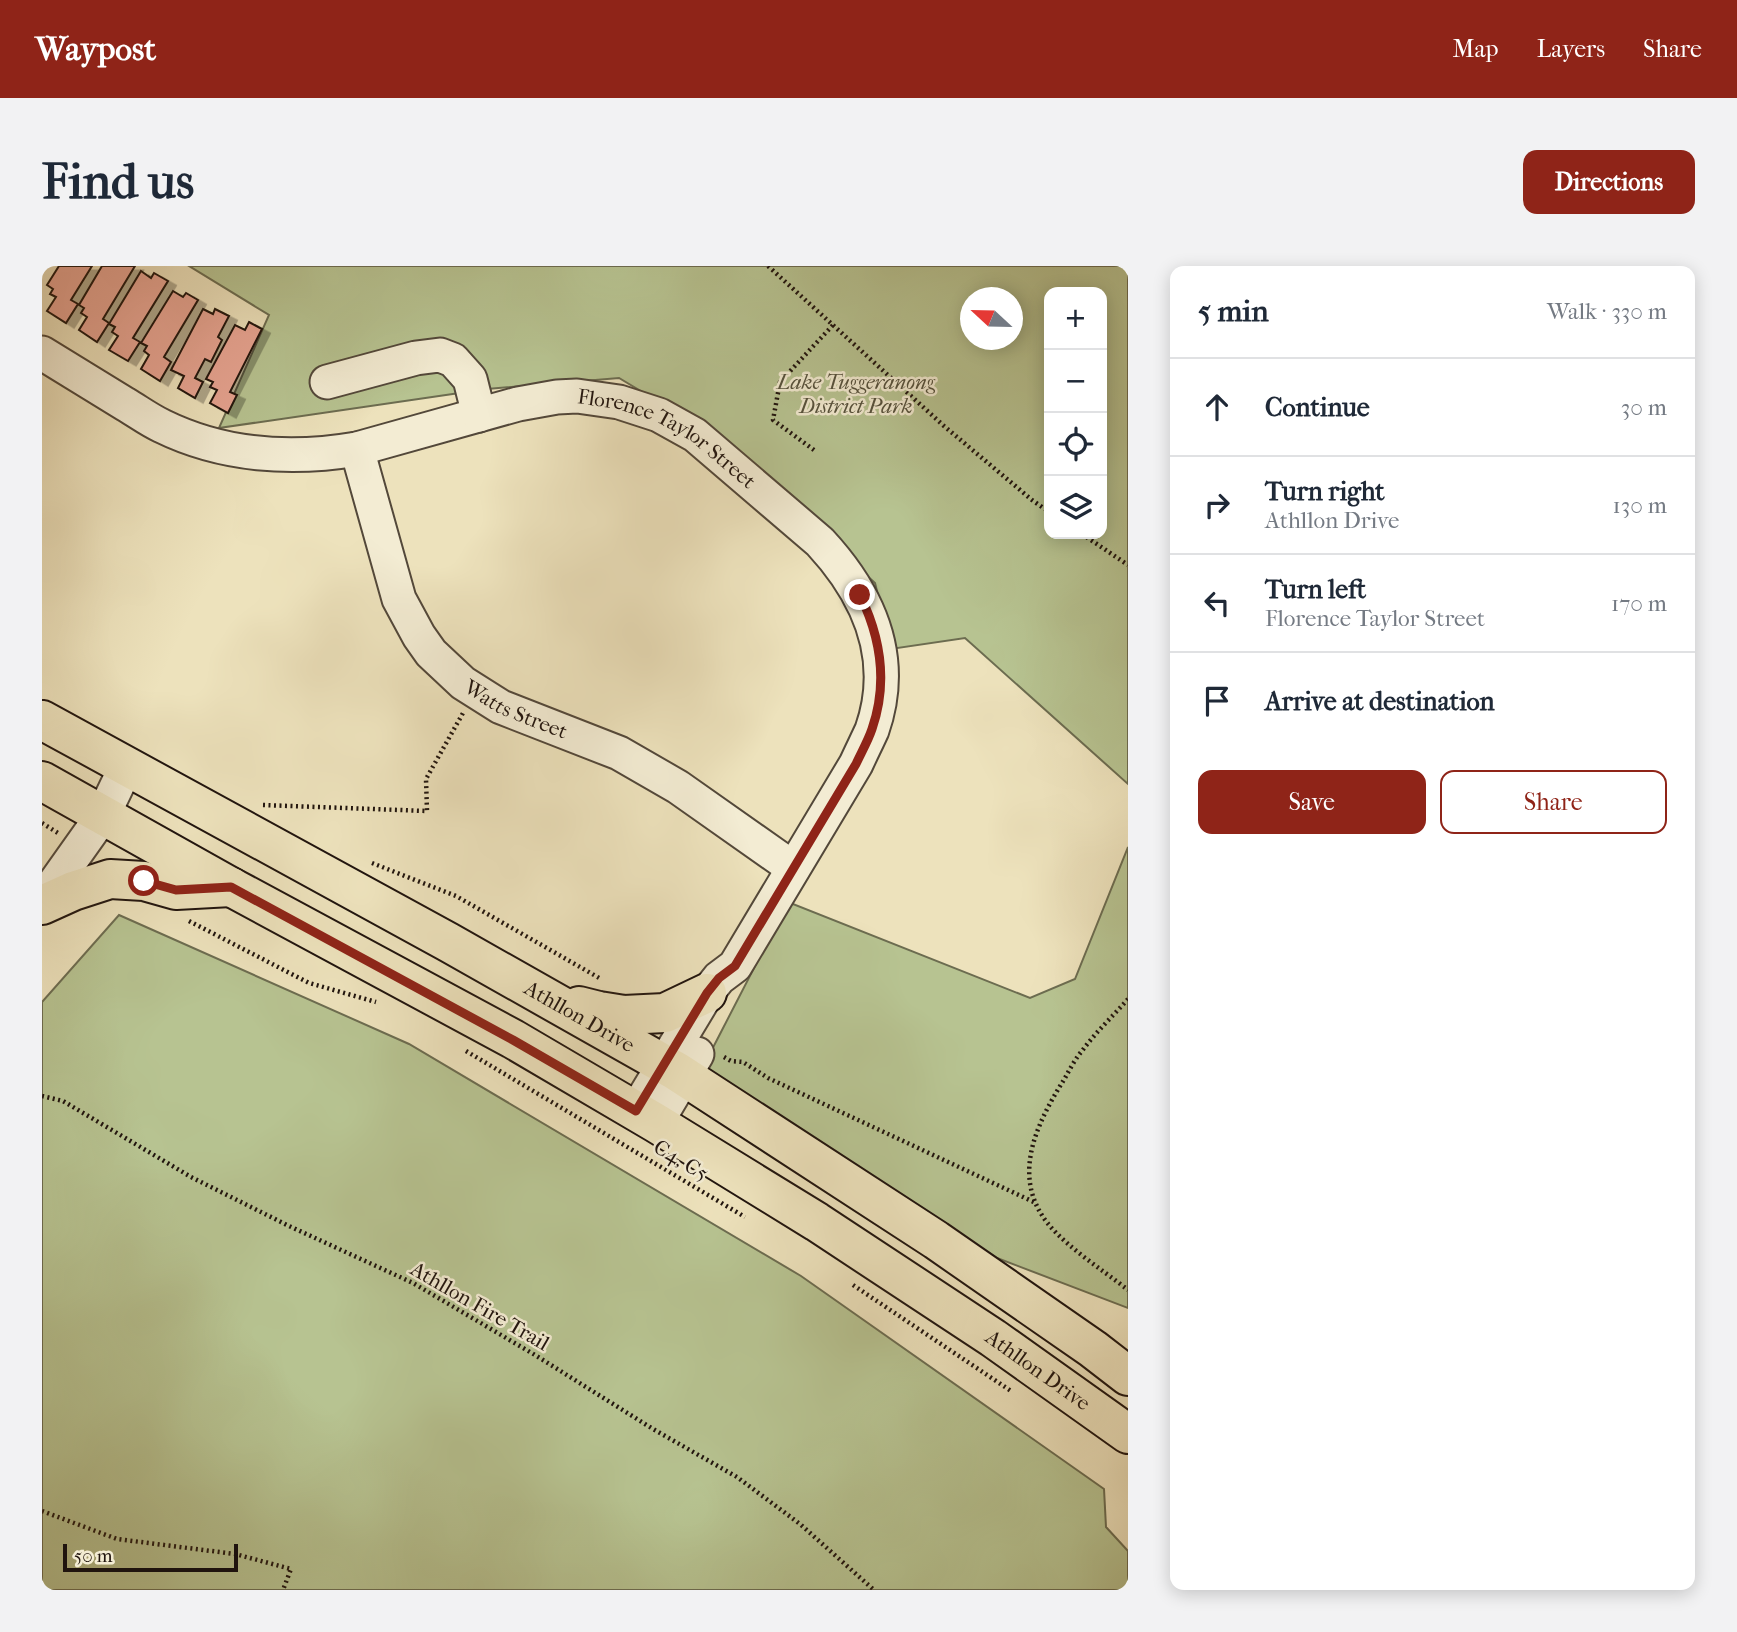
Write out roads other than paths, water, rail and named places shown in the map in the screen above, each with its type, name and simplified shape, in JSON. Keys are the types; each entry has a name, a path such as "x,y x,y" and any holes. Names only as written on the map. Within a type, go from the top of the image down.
{"main road":[{"name":"Athllon Drive","path":"42,720 543,996 683,1061 1128,1376"},
{"name":"Athllon Drive","path":"42,781 513,1040 646,1117 817,1222 993,1338 1128,1434"},
{"path":"42,903 110,879 144,881 176,890 231,887"},
{"path":"543,996 599,1011 624,1014 665,1013 707,993"}],"street":[{"name":"Florence Taylor Street","path":"42,353 162,426 210,444 285,456 357,449 518,404 557,397 577,396 619,402 659,415 695,435 820,542 836,559 870,614 880,653 880,693 872,730 856,764 735,966 719,978 707,993 683,1061"},
{"path":"327,382 416,358 440,355 453,360 470,379 479,415"},
{"name":"Watts Street","path":"357,449 400,599 419,636 432,653 463,683 501,707 619,753 678,787 793,868"},
{"path":"42,862 93,810 126,767"},
{"path":"42,903 93,810"},
{"name":"Florence Taylor Street","path":"646,1117 683,1061 723,1009 733,981 735,966"}],"park label":[{"name":"Lake Tuggeranong District Park","path":"856,394"}]}
